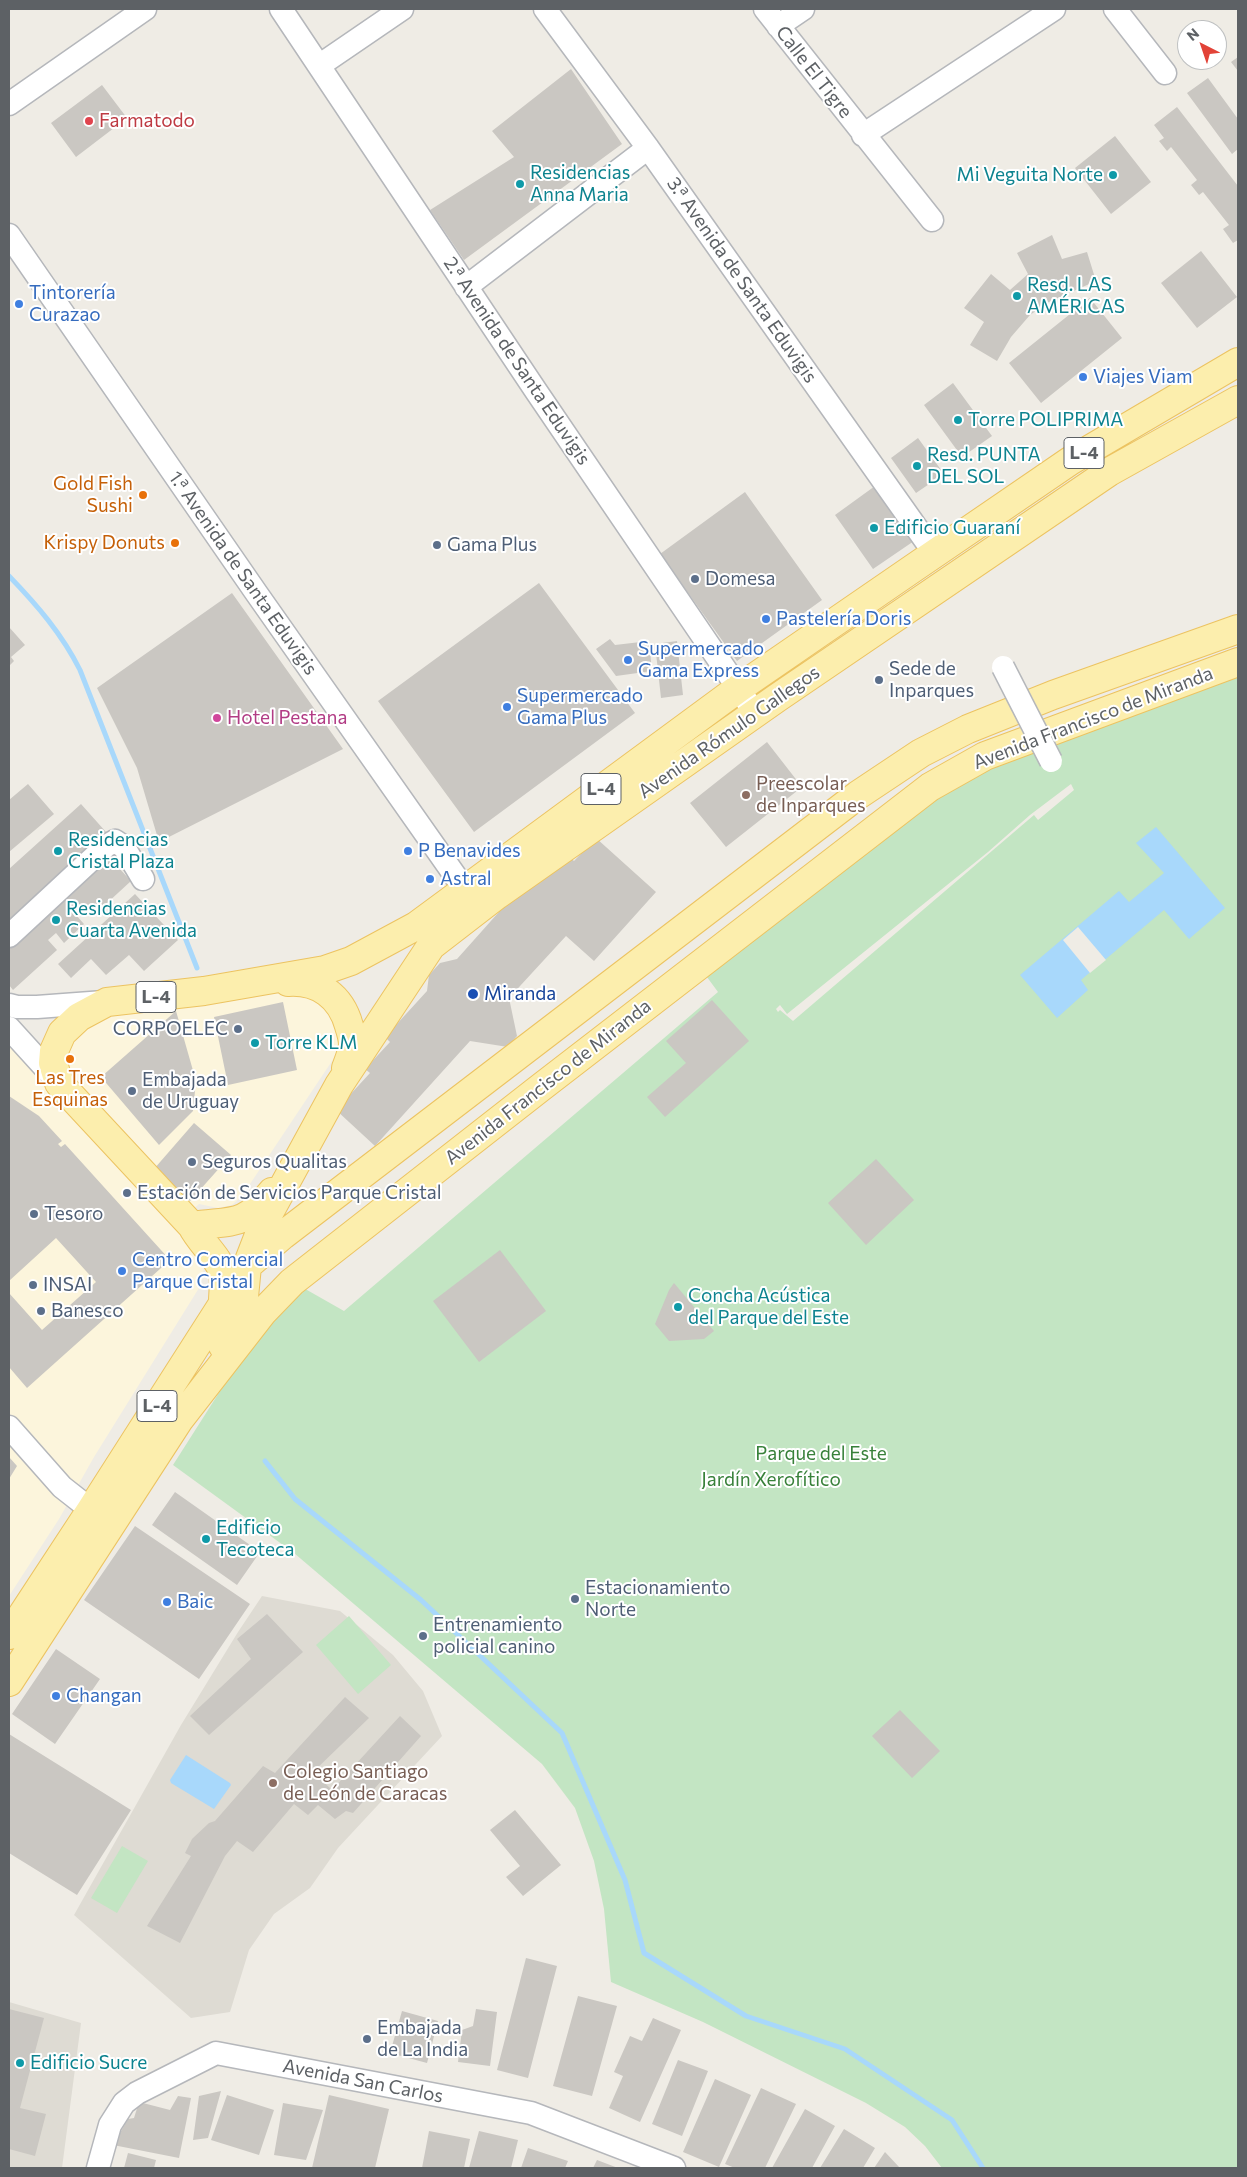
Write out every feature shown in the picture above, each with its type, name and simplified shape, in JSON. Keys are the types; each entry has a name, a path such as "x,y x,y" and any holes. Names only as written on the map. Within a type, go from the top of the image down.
{"main road":[{"name":"Avenida Rómulo Gallegos","path":"179,1420 235,1324 244,1297 247,1266 264,1222 302,1151 339,1085 431,946 471,899 739,688 1070,461 1238,362"},
{"name":"Avenida Rómulo Gallegos","path":"107,1002 256,983 325,970 351,961 471,899 755,713 1110,472 1238,400"},
{"name":"Avenida Francisco de Miranda","path":"9,1682 223,1301 247,1266 330,1199 858,795 921,753 968,729 1035,702 1238,629"},
{"name":"Avenida Francisco de Miranda","path":"9,1634 263,1312 292,1282 930,786 994,752 1238,662"},
{"name":"L-4","path":"256,983 296,981 310,983 336,999 347,1017 353,1043 352,1053 339,1085"},
{"name":"L-4","path":"107,1002 79,1016 62,1032 54,1051 53,1063 59,1083 192,1226 199,1240 220,1263 224,1280 223,1301"},
{"name":"L-4","path":"302,1151 299,1176 304,1188 317,1198 330,1199"},
{"name":"L-4","path":"192,1226 228,1223 244,1218 253,1212 275,1189 302,1151"}],"street":[{"path":"9,104 145,9"},
{"name":"2.ª Avenida de Santa Eduvigis","path":"281,9 466,287 755,713"},
{"path":"320,65 402,9"},
{"name":"3.ª Avenida de Santa Eduvigis","path":"546,9 648,148 935,554"},
{"path":"772,17 803,9"},
{"path":"864,135 1054,9"},
{"path":"1115,9 1165,73"},
{"name":"Calle El Tigre","path":"772,17 932,220"},
{"path":"466,287 648,148"},
{"name":"1.ª Avenida de Santa Eduvigis","path":"9,235 471,899"},
{"path":"1003,667 1051,760"},
{"path":"9,936 106,846 115,841 124,847 143,879"},
{"path":"9,1005 17,1008 107,1002"},
{"path":"9,1028 59,1083"},
{"path":"9,1427 62,1487 101,1517"},
{"name":"Avenida San Carlos","path":"98,2168 110,2125 124,2103 137,2093 216,2053 531,2114 674,2168"}],"shaded area":[{"path":"279,983 326,998 341,1042 336,1055 242,1196 232,1205 218,1208 199,1204 175,1225 204,1264 199,1288 94,1457 59,1519 9,1596 9,1041 40,1075 82,1018"},
{"name":"Colegio Santiago de León de Caracas","path":"262,1596 340,1611 393,1655 423,1691 442,1736 338,1848 310,1888 274,1914 249,1950 230,2012 191,2018 74,1915 181,1725"},
{"path":"9,2002 81,2023 62,2168 9,2168"}],"green space":[{"name":"Parque del Este","path":"1238,671 1238,2168 942,2168 925,2146 905,2127 866,2103 703,2022 611,1982 604,1909 594,1861 575,1808 542,1764 294,1553 173,1465 236,1366 300,1286 344,1311 718,992 704,973 934,791","holes":["1071,784 1074,790 1038,820 1034,815 793,1021 780,1010 778,1012 776,1009 780,1005 787,1014 988,852 1030,815"]},
{"path":"349,1616 391,1665 358,1694 316,1645"},
{"path":"122,1846 148,1861 117,1913 91,1898"}],"water":[{"path":"1156,827 1225,908 1189,939 1164,910 1081,980 1088,990 1057,1018 1020,975 1119,891 1129,902 1164,873 1136,843"},
{"path":"186,1755 230,1783 231,1785 214,1809 171,1783 170,1780"}],"pier":[{"path":"1078,927 1106,960 1090,973 1063,940"}],"building":[{"path":"1238,57 1238,71 1231,62"},
{"name":"Residencias Anna Maria","path":"571,69 622,144 464,260 430,210 514,157 492,131"},
{"path":"1208,78 1238,119 1238,149 1232,154 1187,93"},
{"name":"Farmatodo","path":"102,85 127,118 76,157 51,123"},
{"path":"1177,107 1238,186 1238,240 1233,243 1223,229 1229,225 1203,192 1199,195 1191,185 1197,180 1171,147 1167,151 1159,141 1164,138 1154,125"},
{"name":"Mi Veguita Norte","path":"1115,136 1151,182 1111,214 1075,168"},
{"name":"Resd. LAS AMÉRICAS","path":"1052,235 1062,259 1087,252 1096,281 1049,302 1030,315 1011,337 997,361 970,345 984,322 964,308 991,274 1010,290 1028,274 1017,253"},
{"path":"1201,251 1237,297 1197,328 1161,283"},
{"path":"1090,298 1122,338 1041,403 1009,363"},
{"name":"Torre POLIPRIMA","path":"953,383 992,436 962,457 924,405"},
{"name":"Resd. PUNTA DEL SOL","path":"918,438 944,474 916,493 891,458"},
{"name":"Edificio Guaraní","path":"875,486 914,541 873,569 835,515"},
{"path":"745,492 822,600 737,661 660,554"},
{"name":"Supermercado Gama Plus","path":"539,583 635,713 474,832 378,701"},
{"name":"Hotel Pestana","path":"232,593 343,749 159,842 137,768 97,688"},
{"path":"9,627 25,645 11,657 14,661 9,666"},
{"name":"Supermercado Gama Express","path":"610,639 615,645 649,641 652,671 616,676 596,649"},
{"path":"677,641 683,695 661,698 655,644"},
{"name":"Preescolar de Inparques","path":"767,742 802,787 726,847 690,803"},
{"path":"28,784 54,814 9,852 9,800"},
{"name":"Residencias Cristal Plaza","path":"81,804 106,832 9,921 9,869"},
{"path":"596,838 656,892 594,961 566,936 509,998 517,1036 508,1047 470,1041 375,1146 336,1110 370,1073 365,1069 390,1042 385,1037 427,991 429,975 440,963 457,959 523,885 529,890 564,852 574,861"},
{"name":"Residencias Cuarta Avenida","path":"105,853 131,881 93,916 84,907 76,915 84,924 64,943 56,933 48,940 57,950 13,990 9,985 9,942"},
{"path":"135,894 178,940 144,971 129,955 106,975 91,959 71,978 58,964"},
{"path":"712,1000 749,1041 665,1117 647,1097 686,1063 666,1041"},
{"name":"Torre KLM","path":"283,1002 297,1070 228,1085 214,1017"},
{"path":"176,1011 196,1081 193,1111 159,1145 101,1077"},
{"name":"Centro Comercial Parque Cristal","path":"9,1096 39,1116 62,1141 58,1144 61,1147 65,1144 170,1260 27,1388 9,1367 9,1293 42,1330 96,1282 56,1238 9,1281"},
{"name":"Seguros Qualitas","path":"194,1123 231,1155 190,1201 154,1169"},
{"path":"876,1159 914,1200 866,1245 828,1203"},
{"path":"500,1250 546,1311 479,1362 433,1301"},
{"name":"Concha Acústica del Parque del Este","path":"674,1283 714,1331 704,1339 669,1341 655,1324 669,1290"},
{"path":"9,1457 17,1466 9,1479"},
{"name":"Edificio Tecoteca","path":"175,1492 260,1552 237,1585 152,1525"},
{"name":"Baic","path":"135,1526 250,1604 199,1679 84,1600"},
{"path":"267,1614 303,1652 209,1735 190,1716 251,1659 237,1639"},
{"name":"Changan","path":"56,1649 100,1679 55,1744 12,1714"},
{"path":"345,1697 369,1718 313,1772 332,1790 400,1716 421,1736 353,1813 346,1811 335,1819 318,1805 308,1815 294,1804 253,1852 237,1841 225,1856 180,1943 147,1926 191,1856 185,1853 192,1839 209,1823 215,1821 263,1766 275,1773"},
{"path":"900,1710 940,1751 912,1778 872,1736"},
{"path":"9,1734 131,1810 77,1895 9,1853"},
{"path":"515,1810 561,1865 523,1896 506,1877 520,1866 490,1830"},
{"path":"526,1958 557,1966 528,2078 497,2070"},
{"path":"578,1996 617,2006 592,2096 553,2086"},
{"name":"Edificio Sucre","path":"9,2009 44,2018 20,2108 46,2114 35,2156 9,2149"},
{"path":"476,2009 497,2012 490,2066 458,2062 462,2030 473,2026"},
{"path":"402,2011 438,2021 427,2063 390,2053"},
{"path":"653,2018 681,2030 640,2122 609,2108 623,2076 614,2072 630,2036 642,2041"},
{"path":"678,2060 708,2071 682,2136 652,2124"},
{"path":"715,2079 751,2095 719,2167 683,2152"},
{"path":"761,2088 796,2104 765,2168 735,2168 725,2164"},
{"path":"221,2091 208,2138 193,2140 199,2096"},
{"path":"227,2095 274,2110 259,2155 211,2140"},
{"path":"329,2095 389,2109 375,2168 312,2168"},
{"path":"178,2096 191,2098 179,2158 113,2145 128,2119 134,2118 139,2102 170,2110"},
{"path":"283,2103 323,2110 306,2160 274,2155"},
{"path":"805,2109 835,2126 812,2168 772,2168"},
{"path":"844,2129 875,2148 863,2168 820,2168"},
{"path":"429,2131 470,2139 464,2168 422,2168"},
{"path":"479,2131 518,2140 511,2168 469,2168"},
{"path":"528,2148 568,2161 565,2168 521,2168"},
{"path":"885,2152 900,2168 874,2168"},
{"path":"128,2153 156,2160 154,2168 124,2168"},
{"path":"597,2160 618,2168 593,2168"}],"waterway":[{"path":"9,576 48,620 80,670 197,968"},
{"path":"265,1461 295,1499 421,1600 562,1733 625,1880 644,1953 746,2016 845,2049 952,2120 983,2168"}],"place":[{"name":"Farmatodo","path":"89,121"},
{"name":"Mi Veguita Norte","path":"1113,175"},
{"name":"Residencias Anna Maria","path":"520,184"},
{"name":"Resd. LAS AMÉRICAS","path":"1017,296"},
{"name":"Tintorería Curazao","path":"19,304"},
{"name":"Viajes Viam","path":"1083,377"},
{"name":"Torre POLIPRIMA","path":"958,420"},
{"name":"Resd. PUNTA DEL SOL","path":"917,466"},
{"name":"Gold Fish Sushi","path":"143,495"},
{"name":"Edificio Guaraní","path":"874,528"},
{"name":"Krispy Donuts","path":"175,543"},
{"name":"Gama Plus","path":"437,545"},
{"name":"Domesa","path":"695,579"},
{"name":"Pastelería Doris","path":"766,619"},
{"name":"Supermercado Gama Express","path":"628,660"},
{"name":"Sede de Inparques","path":"879,680"},
{"name":"Supermercado Gama Plus","path":"507,707"},
{"name":"Hotel Pestana","path":"217,718"},
{"name":"Preescolar de Inparques","path":"746,795"},
{"name":"Residencias Cristal Plaza","path":"58,851"},
{"name":"P Benavides","path":"408,851"},
{"name":"Astral","path":"430,879"},
{"name":"Residencias Cuarta Avenida","path":"56,920"},
{"name":"Miranda","path":"473,994"},
{"name":"CORPOELEC","path":"238,1029"},
{"name":"Torre KLM","path":"255,1043"},
{"name":"Las Tres Esquinas","path":"70,1059"},
{"name":"Embajada de Uruguay","path":"132,1091"},
{"name":"Seguros Qualitas","path":"192,1162"},
{"name":"Estación de Servicios Parque Cristal","path":"127,1193"},
{"name":"Tesoro","path":"34,1214"},
{"name":"Centro Comercial Parque Cristal","path":"122,1271"},
{"name":"INSAI","path":"33,1285"},
{"name":"Concha Acústica del Parque del Este","path":"678,1307"},
{"name":"Banesco","path":"41,1311"},
{"name":"Edificio Tecoteca","path":"206,1539"},
{"name":"Estacionamiento Norte","path":"575,1599"},
{"name":"Baic","path":"167,1602"},
{"name":"Entrenamiento policial canino","path":"423,1636"},
{"name":"Changan","path":"56,1696"},
{"name":"Colegio Santiago de León de Caracas","path":"273,1783"},
{"name":"Embajada de La India","path":"367,2039"},
{"name":"Edificio Sucre","path":"20,2063"}],"park label":[{"name":"Jardín Xerofítico","path":"771,1480"}]}
